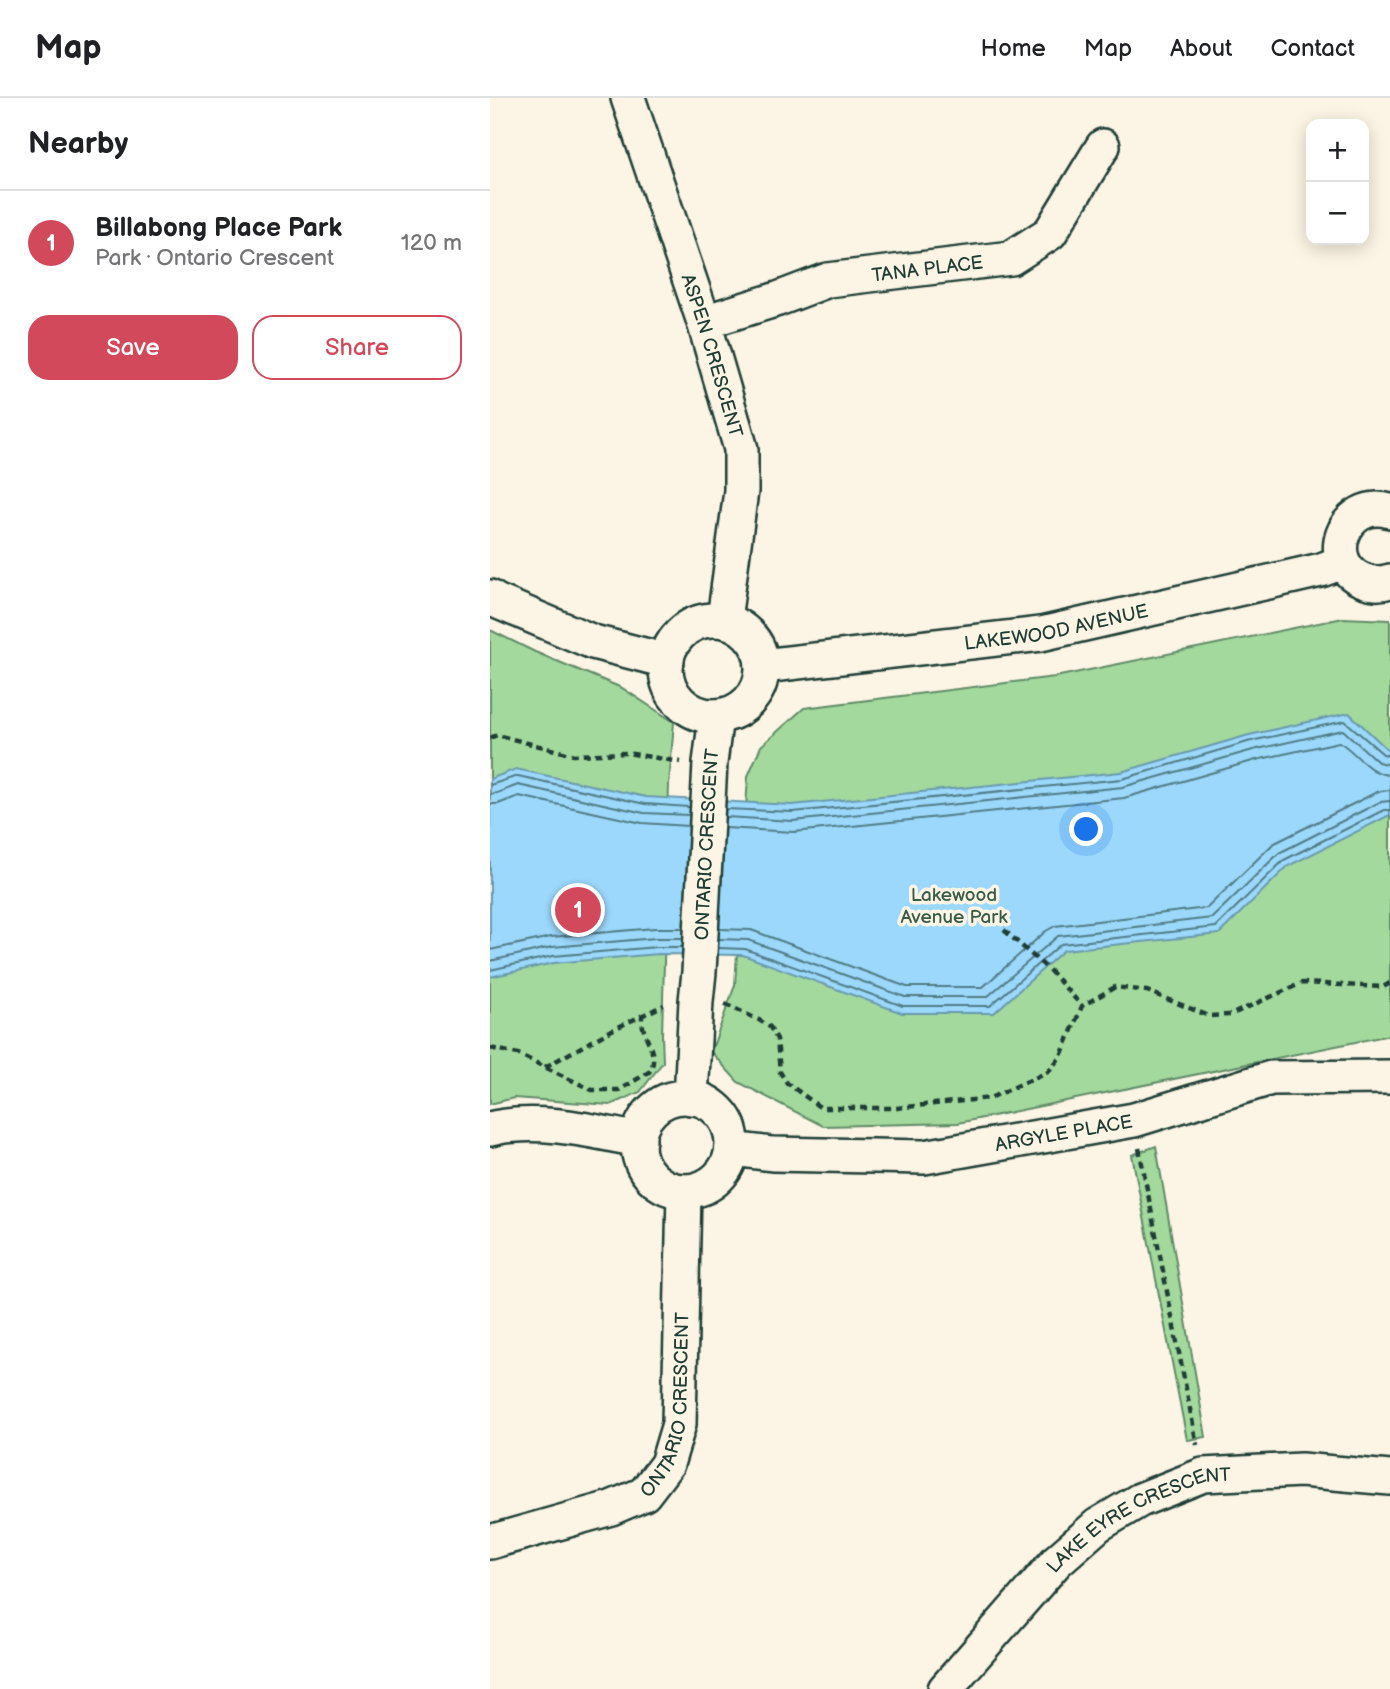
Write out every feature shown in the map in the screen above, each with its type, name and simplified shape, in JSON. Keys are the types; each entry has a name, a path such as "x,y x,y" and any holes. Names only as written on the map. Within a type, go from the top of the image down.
{"street":[{"name":"ASPEN CRESCENT","path":"628,98 704,322 741,449 741,491 724,620"},
{"name":"TANA PLACE","path":"704,322 828,281 1011,258 1050,233 1102,146"},
{"path":"1389,507 1363,512 1353,518 1345,527 1340,550 1343,562 1361,580 1373,583 1390,581"},
{"name":"LAKEWOOD AVENUE","path":"763,666 1041,634 1321,570 1343,562"},
{"path":"490,597 593,642 667,661"},
{"path":"709,620 724,620 739,626 751,636 760,650 763,666 760,685 749,701 734,712 716,716 689,709 679,700 671,688 667,661 671,646 687,629 709,620"},
{"name":"ONTARIO CRESCENT","path":"691,1098 710,769 716,716"},
{"name":"ARGYLE PLACE","path":"732,1149 772,1154 924,1157 1134,1119 1271,1078 1390,1077"},
{"path":"676,1098 691,1098 705,1101 726,1121 732,1149 729,1163 722,1175 698,1190 684,1191 669,1189 656,1181 646,1170 640,1156 639,1140 642,1126 656,1108 676,1098"},
{"path":"490,1129 539,1124 639,1140"},
{"name":"ONTARIO CRESCENT","path":"490,1542 611,1508 644,1494 667,1464 679,1424 684,1191"},
{"name":"LAKE EYRE CRESCENT","path":"945,1689 1057,1561 1098,1525 1140,1500 1203,1475 1301,1470 1390,1478"}],"path":[{"path":"490,738 498,735 574,755 627,753 710,769"},
{"path":"1004,930 1050,971 1082,1006"},
{"path":"697,986 721,1002 770,1027 777,1039 780,1072 787,1083 821,1108 897,1108 990,1098 1048,1072 1061,1056 1082,1006 1115,987 1147,991 1209,1016 1230,1015 1302,983 1383,987 1390,983"},
{"path":"490,1048 518,1054 592,1090 619,1090 649,1072 653,1061 641,1026 642,1016 545,1067"},
{"path":"1134,1119 1203,1475"}],"green space":[{"name":"Lakewood Avenue Park","path":"1343,618 1390,620 1390,1036 958,1123 823,1126 738,1082 711,1052 735,985 748,776 761,746 804,708 1055,677"},
{"path":"490,630 622,688 674,722 669,785 663,1062 640,1092 610,1105 514,1098 490,1104"},
{"path":"1156,1146 1206,1437 1187,1440 1132,1155"}],"water":[{"path":"1349,713 1390,752 1390,815 1288,866 1219,934 1064,950 994,1013 902,1013 743,955 658,954 554,963 490,977 490,779 516,769 646,797 792,805 1121,772 1249,735"}],"place":[{"name":"Billabong Place Park","path":"578,910"}]}
